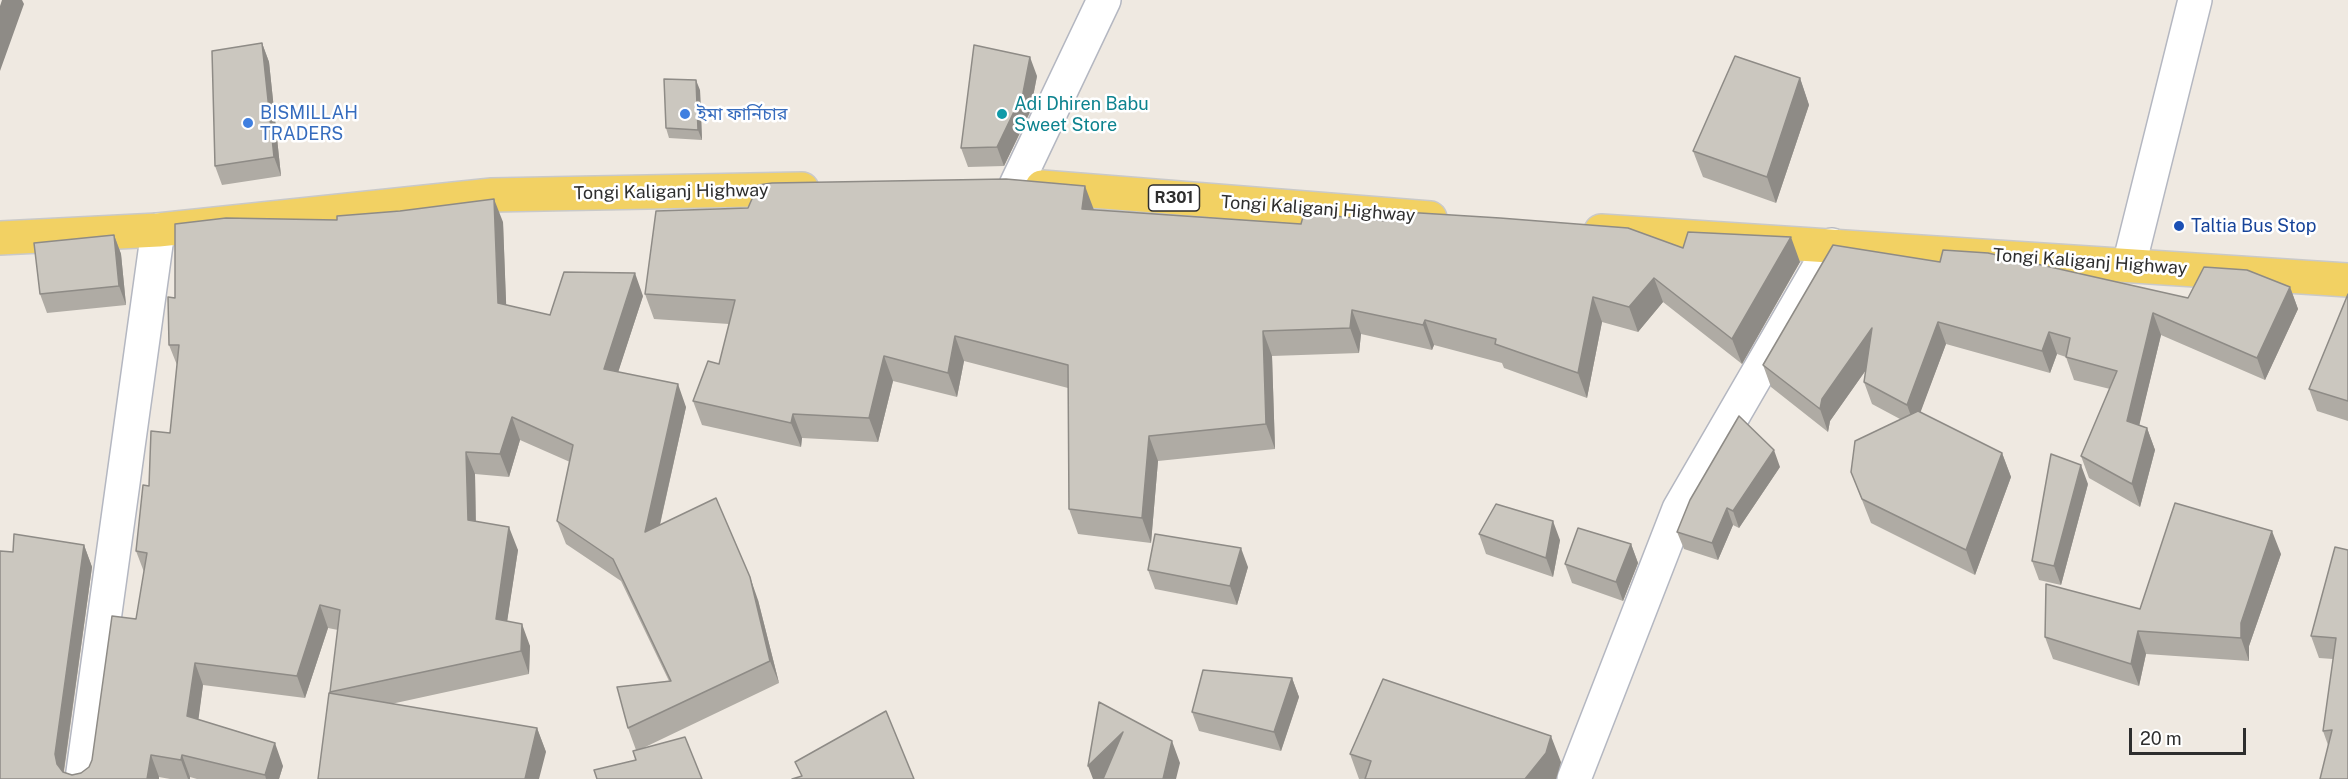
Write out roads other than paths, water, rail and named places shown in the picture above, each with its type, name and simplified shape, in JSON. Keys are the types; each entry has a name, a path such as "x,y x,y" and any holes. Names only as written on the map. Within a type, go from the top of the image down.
{"main road":[{"name":"Tongi Kaliganj Highway","path":"980,186 1016,185 1463,220"},
{"name":"Tongi Kaliganj Highway","path":"0,238 158,230 492,195 837,189"},
{"name":"Tongi Kaliganj Highway","path":"1569,229 1832,244 2348,280"}],"street":[{"path":"1016,185 1104,0"},
{"path":"2129,265 2195,0"},
{"path":"82,779 158,230"},
{"path":"1574,779 1679,509 1832,244"}],"place":[{"name":"ইমা ফার্নিচার","path":"685,114"},
{"name":"Adi Dhiren Babu Sweet Store","path":"1002,114"},
{"name":"BISMILLAH TRADERS","path":"248,123"},
{"name":"Taltia Bus Stop","path":"2179,226"}]}
